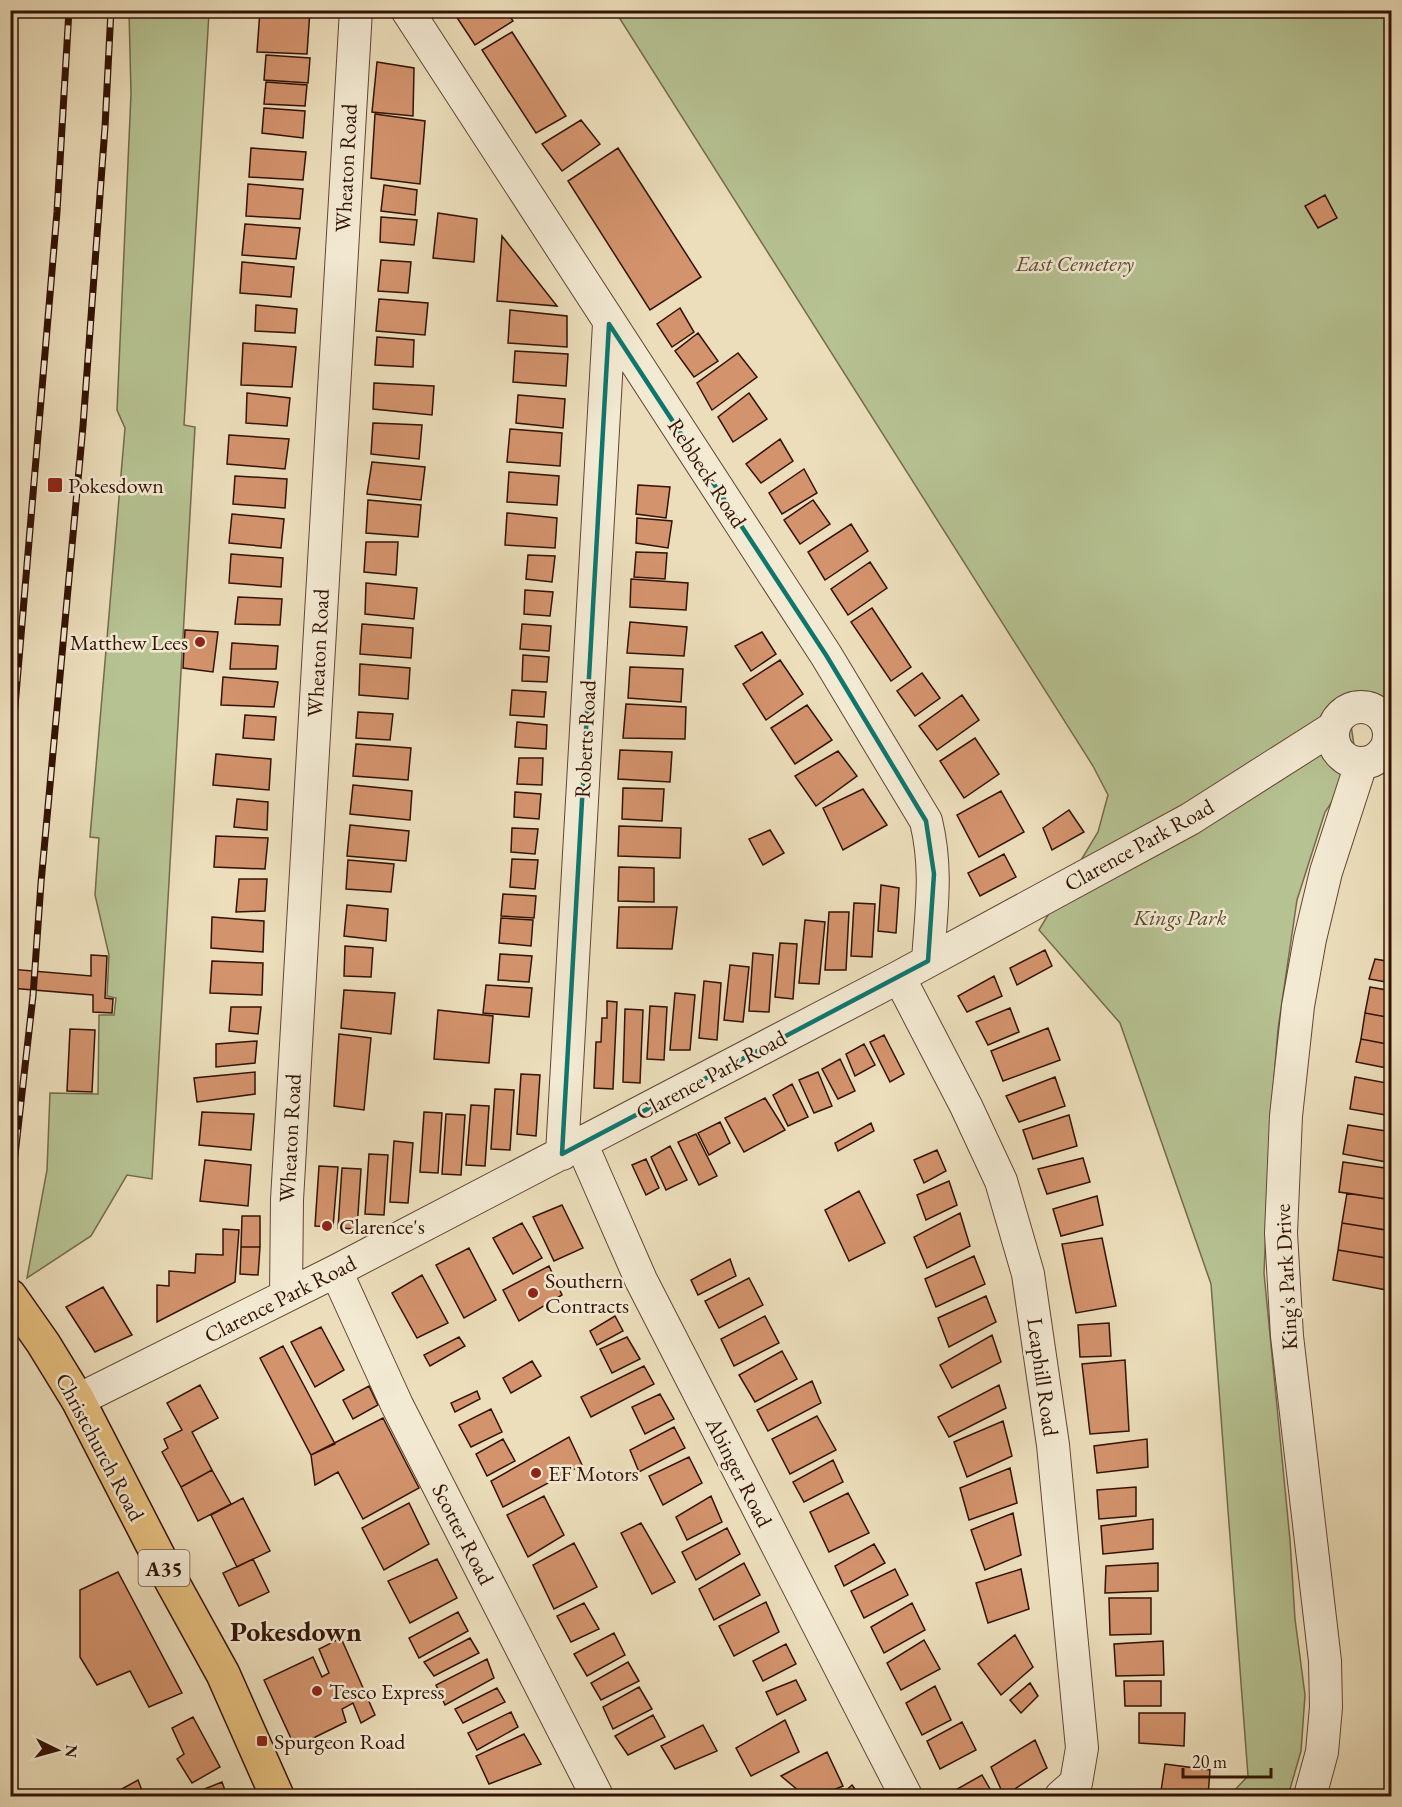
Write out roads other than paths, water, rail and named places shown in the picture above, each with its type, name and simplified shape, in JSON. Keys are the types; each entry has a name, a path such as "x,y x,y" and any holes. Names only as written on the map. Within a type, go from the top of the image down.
{"main road":[{"name":"Christchurch Road","path":"10,1296 43,1343 78,1400 165,1569 223,1674 277,1797"}],"street":[{"name":"Wheaton Road","path":"286,1295 286,1200 356,10"},
{"name":"Rebbeck Road","path":"407,10 826,655 926,821 934,874 928,961"},
{"name":"Roberts Road","path":"571,1148 609,324"},
{"path":"1353,707 1372,708 1381,714 1386,722 1389,741 1378,761 1351,762 1342,757 1336,749 1333,728 1337,719 1353,707"},
{"name":"Clarence Park Road","path":"78,1400 336,1271 899,977 1194,816 1333,728"},
{"name":"King's Park Drive","path":"1310,1797 1322,1752 1326,1707 1325,1661 1287,1335 1281,1233 1286,1116 1298,1006 1310,939 1326,872 1378,761"},
{"name":"Leaphill Road","path":"899,977 966,1106 1001,1181 1028,1274 1053,1445 1082,1748 1076,1783 1061,1797"},
{"name":"Abinger Road","path":"571,1148 906,1797"},
{"name":"Scotter Road","path":"336,1271 397,1405 600,1796"}],"railway":[{"path":"10,765 57,212 69,10"},
{"path":"10,1199 33,996 41,883 83,426 105,127 111,10"}],"place":[{"name":"Pokesdown","path":"55,485"},
{"name":"Matthew Lees","path":"200,642"},
{"name":"Clarence's","path":"327,1226"},
{"name":"Southern Contracts","path":"533,1293"},
{"name":"EF Motors","path":"536,1473"},
{"name":"Tesco Express","path":"317,1691"},
{"name":"Spurgeon Road","path":"262,1741"}],"district":[{"name":"Pokesdown","path":"296,1631"}],"park label":[{"name":"East Cemetery","path":"1075,263"},
{"name":"Kings Park","path":"1180,917"}]}
